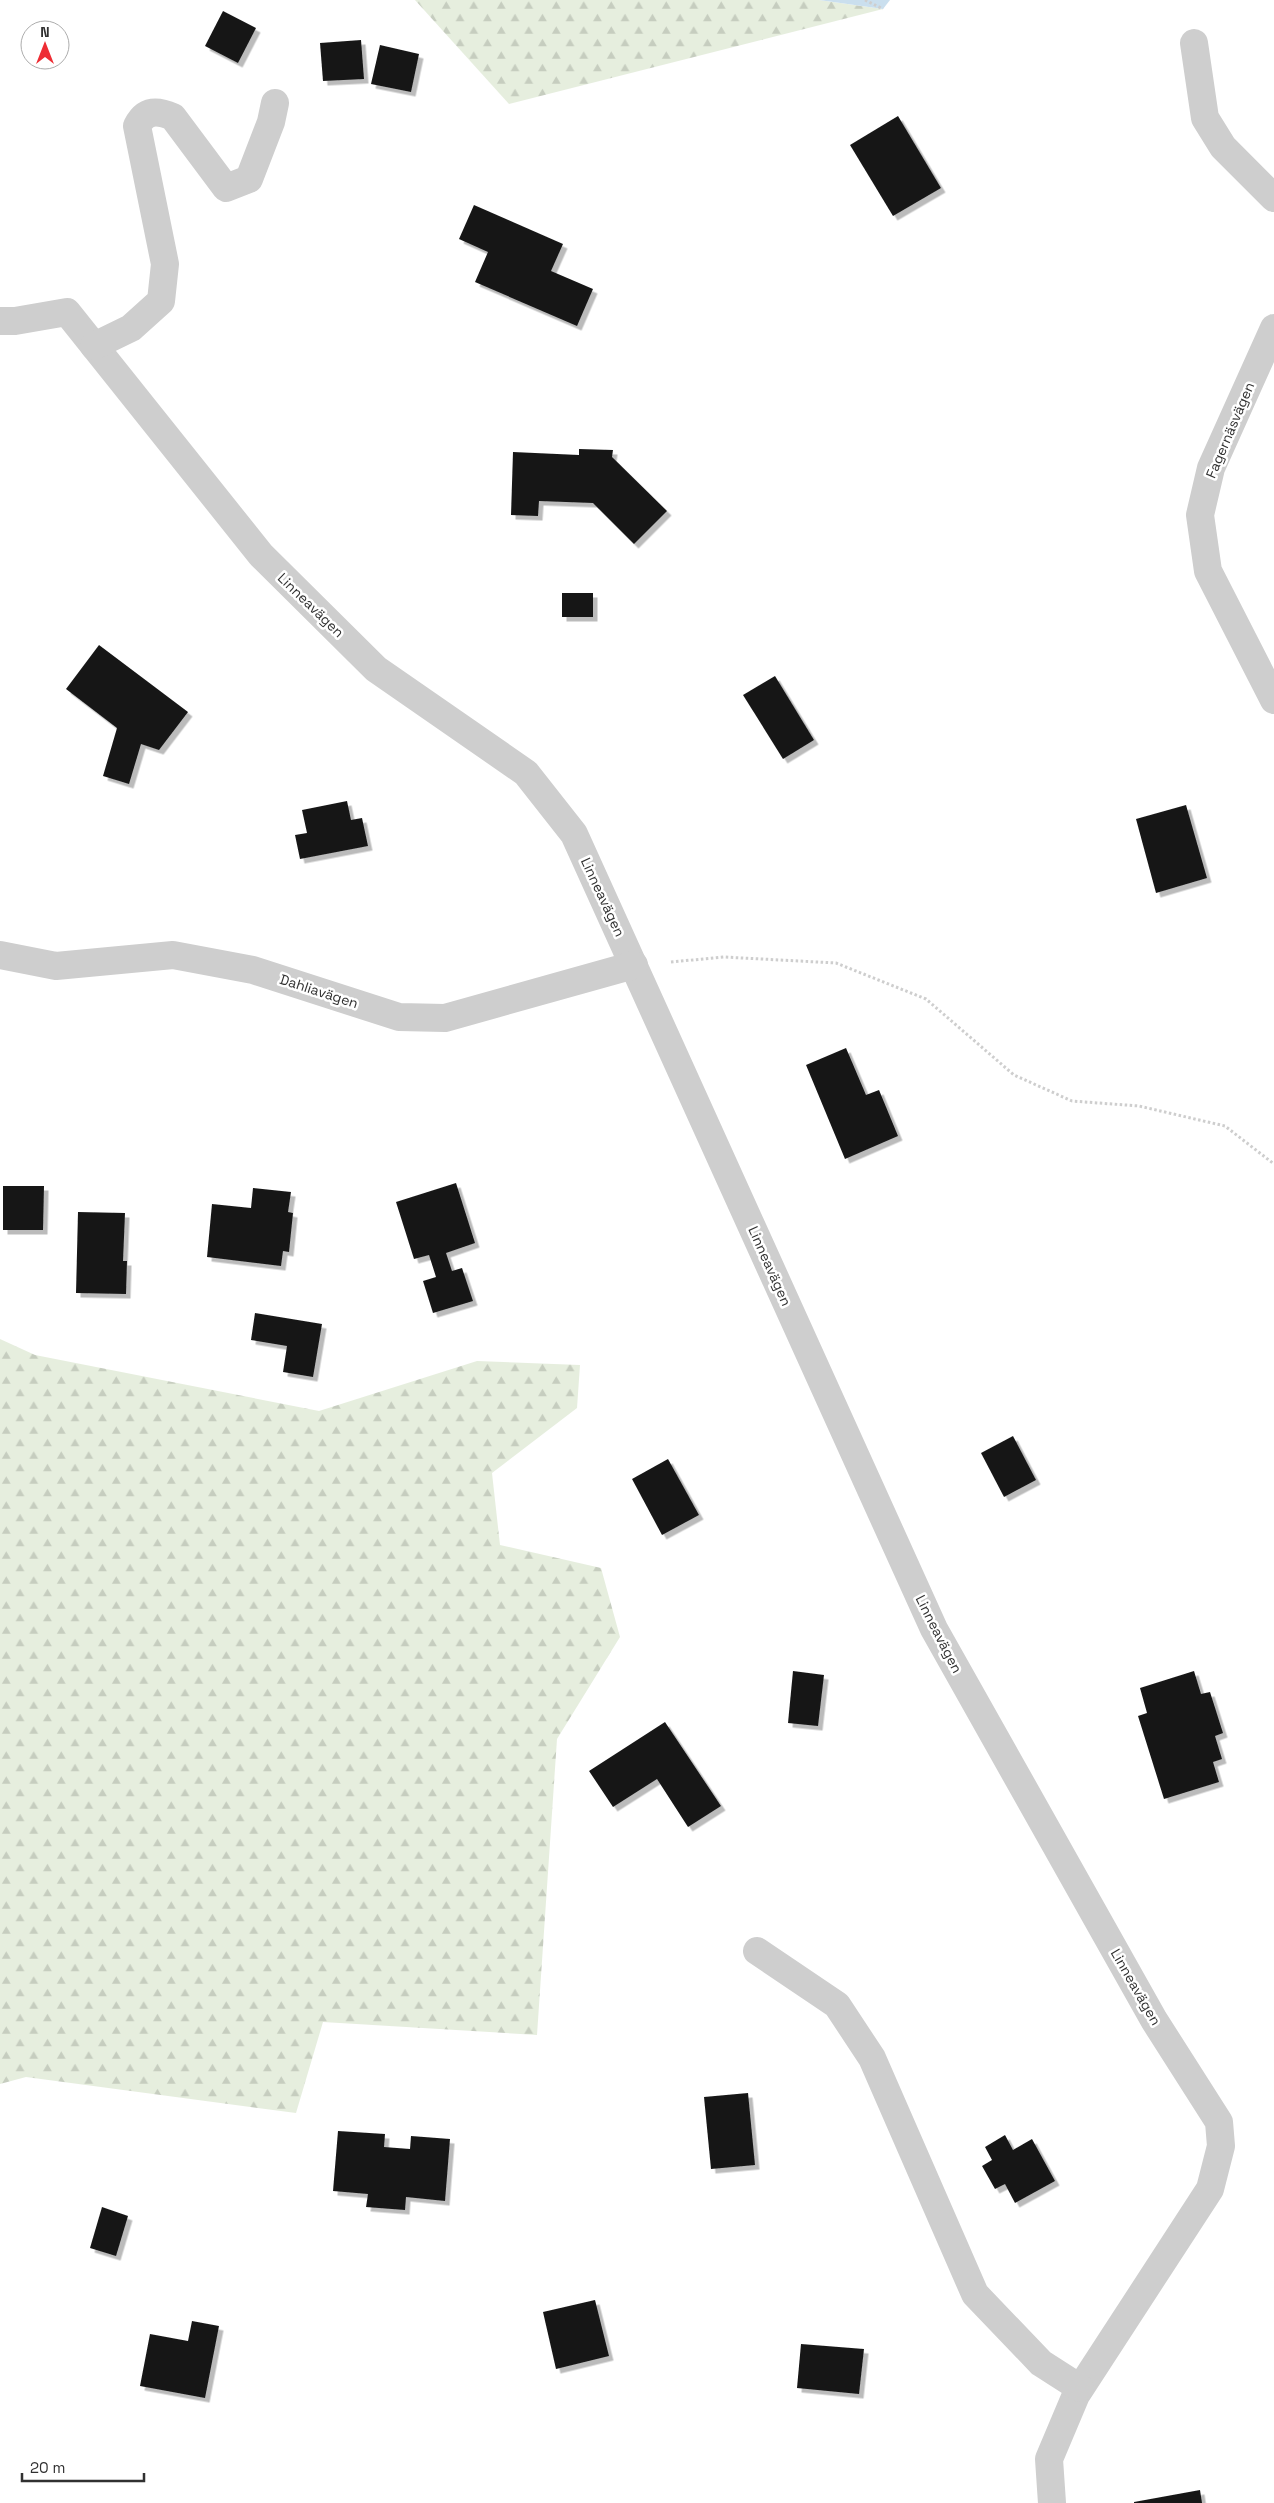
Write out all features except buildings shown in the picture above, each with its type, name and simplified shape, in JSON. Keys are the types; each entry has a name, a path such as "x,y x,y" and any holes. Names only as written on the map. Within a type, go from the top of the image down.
{"street":[{"path":"1194,43 1205,118 1223,147 1274,198"},
{"path":"94,346 131,328 161,301 164,264 138,126 142,118 150,112 161,111 173,117 226,188 249,180 271,122 275,103"},
{"name":"Linneavägen","path":"0,321 15,321 67,312 261,555 376,669 526,773 574,834 934,1629 1154,2020 1219,2122 1221,2146 1210,2189 1080,2388 1050,2458 1052,2503"},
{"name":"Fagernäsvägen","path":"1274,328 1211,468 1200,515 1208,572 1274,700"},
{"name":"Dahliavägen","path":"0,955 56,966 173,955 253,970 399,1016 445,1018 634,965"},
{"path":"757,1951 836,2005 872,2058 976,2294 1041,2362 1080,2388"}],"path":[{"path":"865,0 883,9"},
{"path":"634,965 724,957 836,963 926,999 1014,1075 1072,1101 1139,1106 1225,1126 1274,1164"}],"green space":[{"path":"415,0 819,0 883,9 509,104"},
{"path":"0,1339 35,1355 319,1411 477,1361 580,1365 577,1408 492,1473 500,1545 601,1568 620,1637 557,1739 537,2035 323,2022 296,2113 26,2077 0,2084"}],"water":[{"path":"819,0 890,0 883,9"}]}
